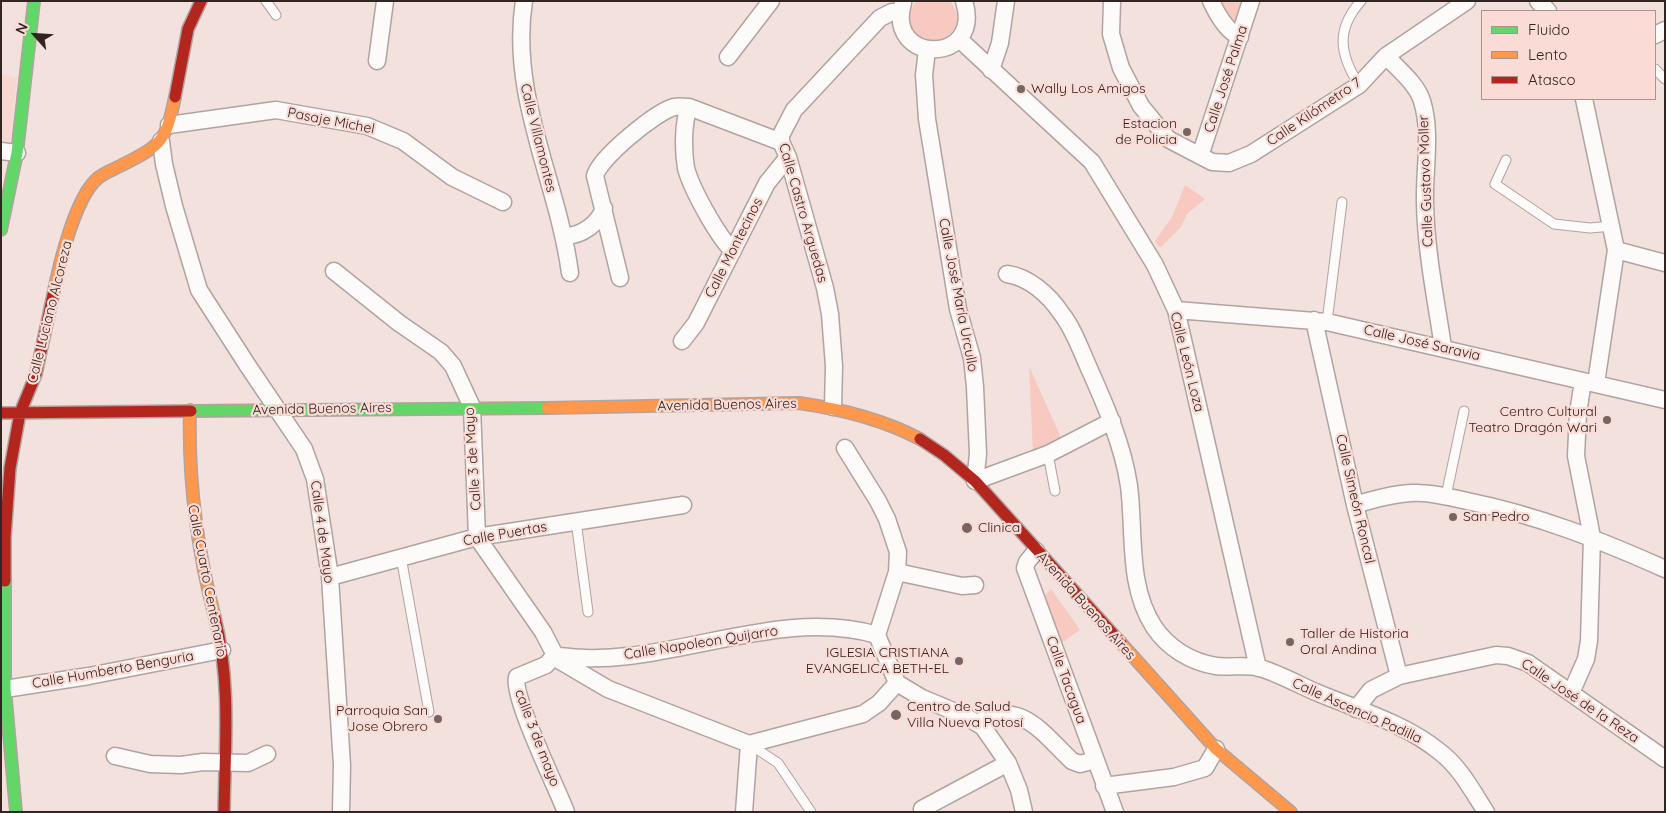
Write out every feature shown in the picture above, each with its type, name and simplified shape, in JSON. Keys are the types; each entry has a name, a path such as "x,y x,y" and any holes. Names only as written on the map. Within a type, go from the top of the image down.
{"main road":[{"path":"1,230 9,152 34,1"},
{"path":"161,141 168,125 195,4"},
{"name":"Calle Luciano Alcoreza","path":"16,812 5,689 6,468 20,413 36,374 62,251 83,201 100,176 144,154 161,141"},
{"name":"Avenida Buenos Aires","path":"1,413 472,407 580,408 799,402 833,406 885,424 933,448 976,481 1036,551 1216,749 1291,812"},
{"name":"Calle Cuarto Centenario","path":"190,410 189,473 191,495 203,571 217,622 222,650 225,762 224,812"}],"street":[{"path":"377,61 385,1"},
{"name":"Calle Villamontes","path":"524,1 520,23 522,72 535,136 565,236 570,273"},
{"path":"728,57 771,1"},
{"path":"902,7 904,32 910,41 927,50 939,50 949,47 959,39 967,22 968,12 964,1"},
{"path":"992,70 1000,43 1006,1"},
{"name":"Calle Kilómetro 7","path":"1112,1 1111,34 1114,51 1141,106 1168,139 1200,156 1221,163 1239,160 1359,85 1386,56 1466,1"},
{"path":"1210,1 1225,25 1231,32 1240,37"},
{"name":"Calle José Palma","path":"1200,156 1251,1"},
{"path":"1538,1 1547,10"},
{"name":"Calle Castro Arguedas","path":"833,406 834,366 828,305 784,150 784,128 794,110 880,18 902,7"},
{"name":"Calle León Loza","path":"959,39 1033,105 1092,162 1155,265 1176,310 1258,668"},
{"name":"Calle José María Urcullo","path":"927,50 924,75 926,112 958,309 972,358 978,454 976,481"},
{"name":"Calle Gustavo Moller","path":"1386,56 1416,89 1422,100 1426,120 1425,204 1429,256 1442,347"},
{"path":"1571,693 1586,659 1589,641 1592,537 1576,456 1578,413 1589,382 1616,250 1587,100"},
{"path":"620,278 595,176 600,164 619,145 666,111 674,107 689,107 784,150"},
{"path":"689,107 686,118 686,168 720,236 733,251"},
{"name":"Pasaje Michel","path":"168,125 276,110 367,126 403,141 452,177 504,202"},
{"name":"Calle 4 de Mayo","path":"161,141 164,164 194,278 248,366 304,449 315,479 330,577 342,765 341,812"},
{"name":"Calle Montecinos","path":"682,341 696,323 784,150"},
{"path":"565,236 571,236 595,224 604,208"},
{"path":"1616,250 1665,263"},
{"name":"Calle 3 de Mayo","path":"334,271 441,352 453,366 472,407 478,538"},
{"name":"Calle Ascencio Padilla","path":"1007,274 1033,285 1052,300 1078,343 1112,421 1129,485 1138,587 1154,627 1166,642 1182,655 1216,666 1258,668 1394,725 1442,753 1460,773 1486,812"},
{"name":"Calle José Saravia","path":"1176,310 1321,321 1442,347 1665,400"},
{"name":"Calle Simeón Roncal","path":"1321,321 1356,505 1399,676"},
{"path":"976,481 1048,454 1112,421"},
{"path":"845,448 887,519 898,552 897,572 877,635 897,683 936,705 965,716 983,727 1008,763 1019,790 1024,812"},
{"path":"1356,505 1383,497 1411,493 1446,496 1526,514 1592,537 1665,569"},
{"name":"Calle Puertas","path":"330,577 478,538 683,505"},
{"path":"478,538 543,632 554,656 608,689 749,744 863,714 879,703 897,683"},
{"name":"Calle Tacagua","path":"1036,551 1027,562 1025,568 1114,812"},
{"path":"897,572 962,586 975,585"},
{"name":"Calle Napoleon Quijarro","path":"554,656 587,660 606,659 744,634 798,628 848,629 877,635"},
{"name":"Calle Humberto Benguria","path":"5,689 89,676 222,650"},
{"name":"calle 3 de mayo","path":"554,656 546,664 517,677 516,688 525,716 566,812"},
{"name":"Calle José de la Reza","path":"1356,709 1361,700 1371,690 1399,676 1479,658 1508,656 1528,663 1665,760"},
{"path":"977,723 995,714 1014,714 1030,722 1072,761 1080,764 1095,760"},
{"path":"744,812 749,744"},
{"path":"1104,786 1174,778 1205,768 1216,749"},
{"path":"115,756 150,764 225,762 248,764 267,754"},
{"path":"922,809 1008,763"}],"lane":[{"path":"266,1 276,15"},
{"path":"1359,85 1343,55 1342,40 1360,1"},
{"path":"1656,70 1665,79"},
{"path":"1506,160 1495,184 1554,224 1590,228 1612,226"},
{"name":"Calle Simeón Roncal","path":"1321,321 1342,202"},
{"path":"1446,496 1464,411"},
{"path":"1048,454 1055,491"},
{"path":"576,521 588,612"},
{"path":"401,557 429,712"},
{"path":"749,744 778,763 811,812"}],"shaded area":[{"path":"917,1 950,1 956,13 956,24 952,32 944,38 934,41 924,40 915,34 910,23 910,17 912,8"},
{"path":"1218,1 1245,1 1238,22 1227,17"},
{"path":"1,74 17,78 10,142 1,141"},
{"path":"1185,185 1205,199 1187,214 1181,227 1160,248 1155,241 1172,217"},
{"path":"1029,366 1062,440 1033,453"},
{"path":"1051,589 1080,630 1057,646 1042,599"}],"traffic: fast":[{"path":"1,230 17,153 34,1"},
{"path":"191,411 547,408"},
{"path":"5,581 5,689 16,812"}],"traffic: slow":[{"path":"53,295 69,232 75,215 90,187 98,178 146,152 160,140 169,123 175,97"},
{"path":"547,408 799,403 830,408 876,420 920,439"},
{"path":"190,410 192,489 195,515 203,567 215,618"},
{"path":"1121,643 1216,749 1291,812"}],"traffic: jam":[{"path":"175,97 188,29 201,1"},
{"path":"5,581 5,537 10,468 20,413 36,374 53,295"},
{"path":"1,413 191,411"},
{"path":"920,439 944,455 975,481 1121,643"},
{"path":"215,618 220,642 225,690 224,812"}],"place":[{"name":"Wally Los Amigos","path":"1021,89"},
{"name":"Estacion de Policia","path":"1187,132"},
{"name":"Centro Cultural Teatro Dragón Wari","path":"1607,420"},
{"name":"San Pedro","path":"1453,517"},
{"name":"Clinica","path":"967,528"},
{"name":"Taller de Historia Oral Andina","path":"1290,642"},
{"name":"IGLESIA CRISTIANA EVANGELICA BETH-EL","path":"959,661"},
{"name":"Centro de Salud Villa Nueva Potosí","path":"896,715"},
{"name":"Parroquia San Jose Obrero","path":"438,719"}]}
